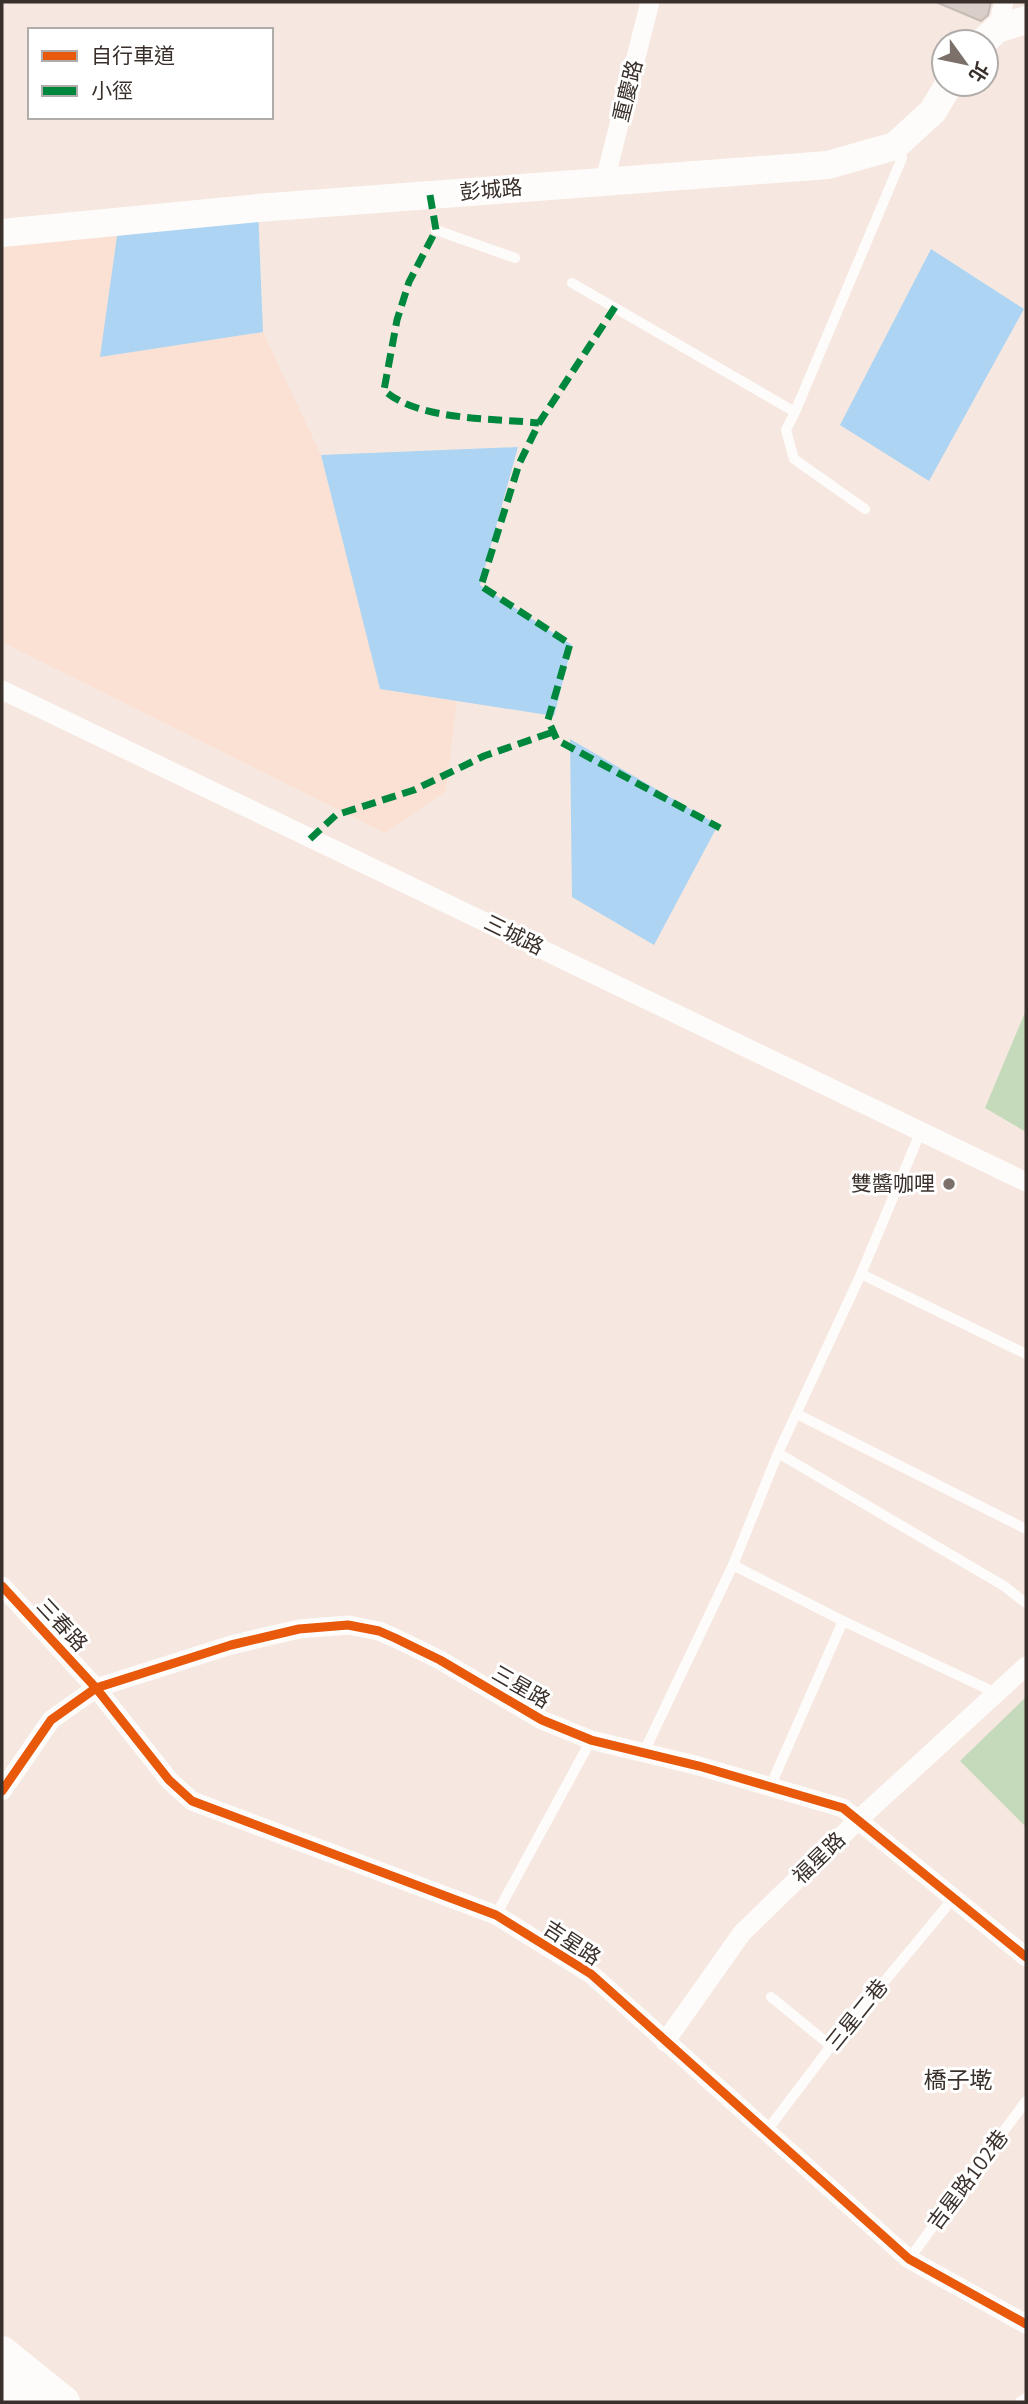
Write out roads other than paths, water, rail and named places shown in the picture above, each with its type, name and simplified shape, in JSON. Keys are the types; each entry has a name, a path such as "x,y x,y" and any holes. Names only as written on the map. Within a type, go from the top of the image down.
{"main road":[{"path":"2,2352 64,2402"},
{"path":"2,2385 25,2402"}],"street":[{"name":"重慶路","path":"606,180 650,2"},
{"path":"995,24 1026,20"},
{"name":"彭城路","path":"2,233 258,208 828,165 895,146 933,111 941,98"},
{"name":"三城路","path":"2,690 1026,1182"},
{"name":"三春路","path":"2,1586 96,1688"},
{"name":"三星路","path":"2,1791 51,1720 96,1688 231,1645 299,1629 348,1625 379,1631 395,1638 440,1660 542,1720 591,1740 643,1755 699,1766 769,1789 843,1808 952,1900 1026,1957"},
{"name":"福星路","path":"665,2042 742,1933 858,1820 1026,1666"},
{"name":"吉星路","path":"96,1688 169,1780 192,1801 496,1915 591,1974 765,2133 909,2259 1026,2324"}],"lane":[{"path":"865,509 794,459 786,430 902,158 895,146"},
{"path":"436,230 515,258"},
{"path":"572,283 795,412"},
{"path":"643,1755 733,1565 778,1453 860,1274 921,1131"},
{"path":"860,1274 1026,1354"},
{"path":"797,1414 1026,1529"},
{"path":"778,1453 1004,1586 1026,1602"},
{"path":"733,1565 843,1621 995,1692"},
{"path":"769,1789 843,1621"},
{"path":"496,1915 591,1740"},
{"name":"三星二巷","path":"765,2133 831,2046 952,1900"},
{"path":"771,1997 831,2046"},
{"name":"吉星路102巷","path":"909,2259 1026,2101"},
{"path":"1020,2402 1026,2398"}],"water":[{"path":"258,208 263,332 100,357 119,222"},
{"path":"931,249 1024,309 929,481 840,425"},
{"path":"518,447 480,585 572,645 554,716 380,689 321,455"},
{"path":"570,739 718,825 654,945 572,897"}],"place":[{"name":"雙醬咖哩","path":"949,1184"}],"district":[{"name":"橋子墘","path":"958,2080"}]}
